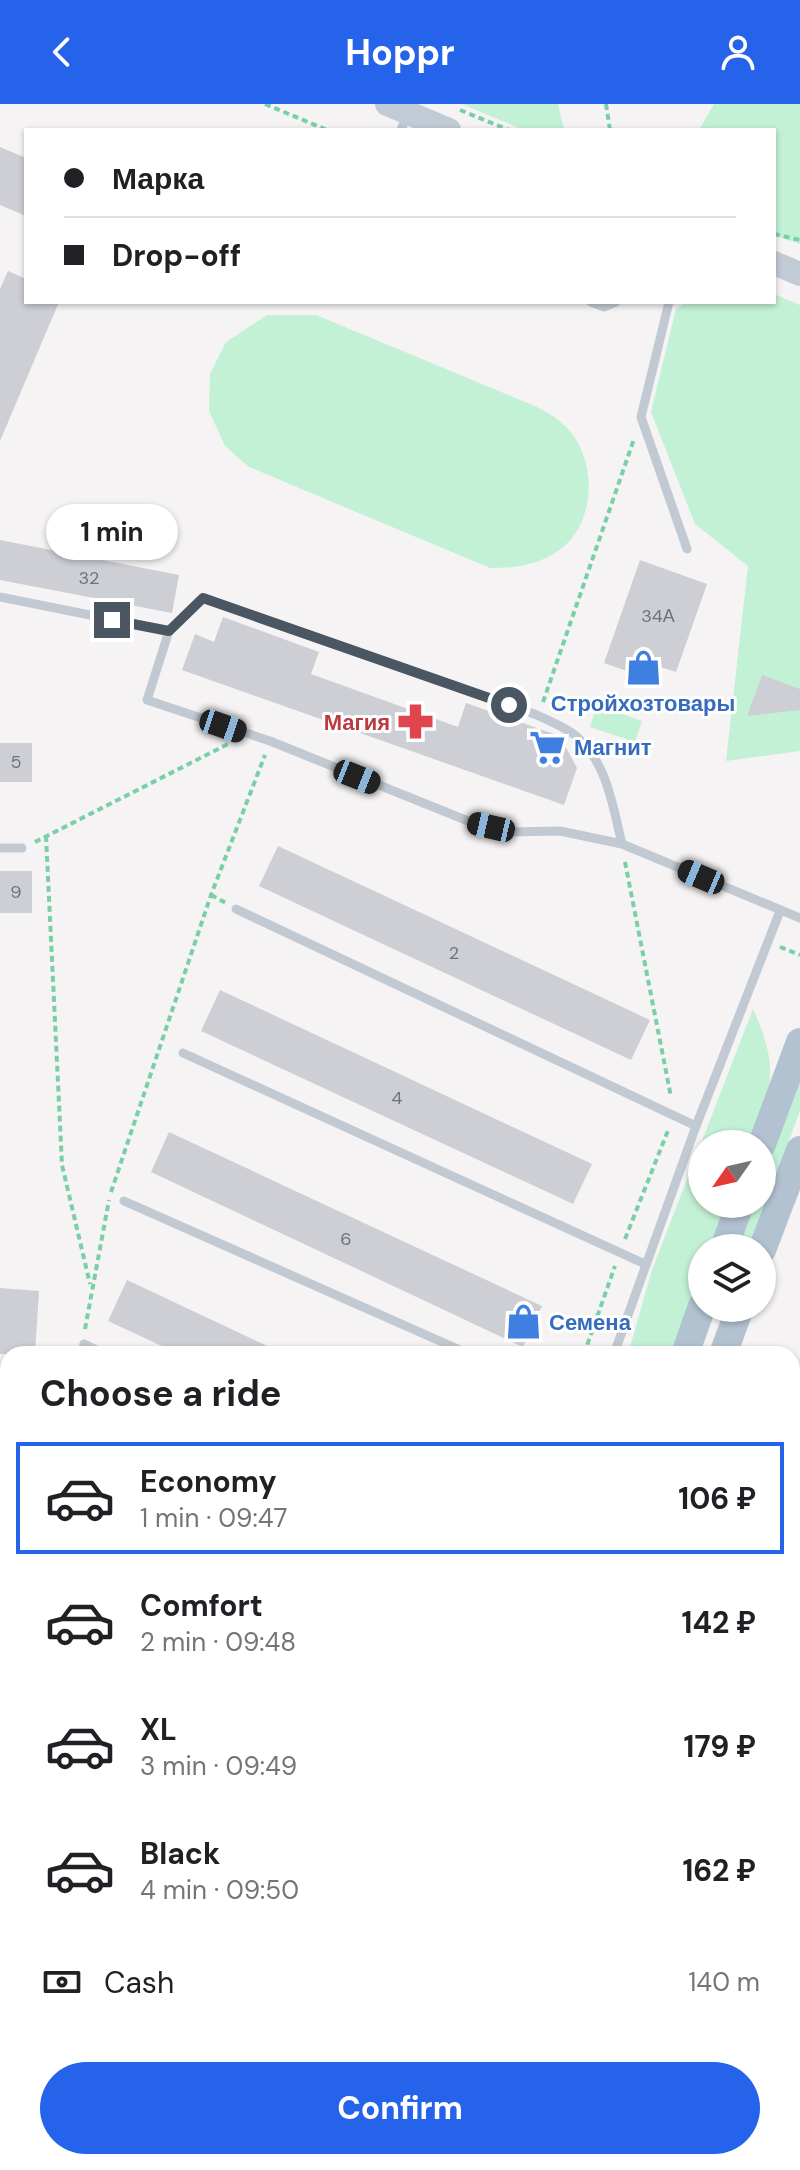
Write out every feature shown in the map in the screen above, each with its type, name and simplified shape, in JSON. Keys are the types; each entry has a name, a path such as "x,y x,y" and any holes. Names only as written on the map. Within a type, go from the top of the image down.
{"main road":[{"path":"767,1130 800,1042"},
{"path":"768,1234 800,1150"},
{"path":"688,1346 696,1322"},
{"path":"726,1346 735,1322"}],"street":[{"path":"399,116 442,128"},
{"path":"783,265 800,274"}],"lane":[{"path":"669,304 641,417 687,549"},
{"path":"0,597 169,631"},
{"path":"622,844 606,780 591,754 575,735 537,715 203,598 169,631 147,700 270,741 473,823 508,832 560,831 622,844 800,918"},
{"path":"0,848 22,848"},
{"path":"236,909 696,1126"},
{"path":"617,1346 696,1126 780,911"},
{"path":"183,1053 645,1264"},
{"path":"124,1201 451,1346"}],"path":[{"path":"265,104 322,128"},
{"path":"447,104 504,128"},
{"path":"606,104 610,128"},
{"path":"776,234 800,240"},
{"path":"537,715 551,686 641,417"},
{"path":"90,1287 62,1165 46,836 249,734"},
{"path":"83,1346 90,1287 110,1196 211,895 270,741"},
{"path":"767,942 800,955"}],"green space":[{"path":"462,104 558,104 564,128 519,128"},
{"path":"714,104 800,104 800,244 776,236 776,128 700,128"},
{"path":"776,295 800,305 800,751 726,761 748,566 695,524 651,412 676,309 684,304 776,304"},
{"path":"267,315 316,315 537,407 557,419 575,438 588,472 586,509 569,541 539,561 515,567 490,568 249,467 225,446 209,411 210,374 226,342"},
{"path":"597,705 642,721 635,742 590,727"},
{"path":"753,1009 770,1062 765,1107 757,1130 706,1130"},
{"path":"800,1080 800,1111 776,1175 776,1144"},
{"path":"688,1177 688,1218 725,1218 719,1234 688,1234 688,1319 678,1346 630,1346 652,1270"},
{"path":"749,1218 760,1218 754,1234 742,1234"}],"building":[{"path":"0,147 24,157 24,215 0,205"},
{"path":"8,271 24,278 24,304 58,304 0,441 0,289"},
{"path":"0,540 179,575 172,613 0,580"},
{"path":"640,560 707,584 676,672 657,666 652,680 604,663"},
{"path":"223,617 319,652 311,674 458,727 466,703 560,736 577,768 564,805 182,670 195,634 214,642"},
{"path":"762,675 800,689 800,710 747,716"},
{"path":"0,743 32,743 32,782 0,782"},
{"path":"278,846 650,1020 631,1060 259,886"},
{"path":"0,871 32,871 32,913 0,913"},
{"path":"220,990 592,1164 573,1204 201,1031"},
{"path":"169,1132 542,1306 521,1346 151,1172"},
{"path":"127,1280 267,1346 162,1346 108,1321"},
{"path":"0,1288 39,1291 36,1346 0,1346"}],"place":[{"name":"Стройхозтовары","path":"643,667"},
{"name":"Магия","path":"416,722"},
{"name":"Магнит","path":"548,747"},
{"name":"Семена","path":"523,1322"}],"route":[{"path":"112,620 169,631 203,598 509,705"}]}
